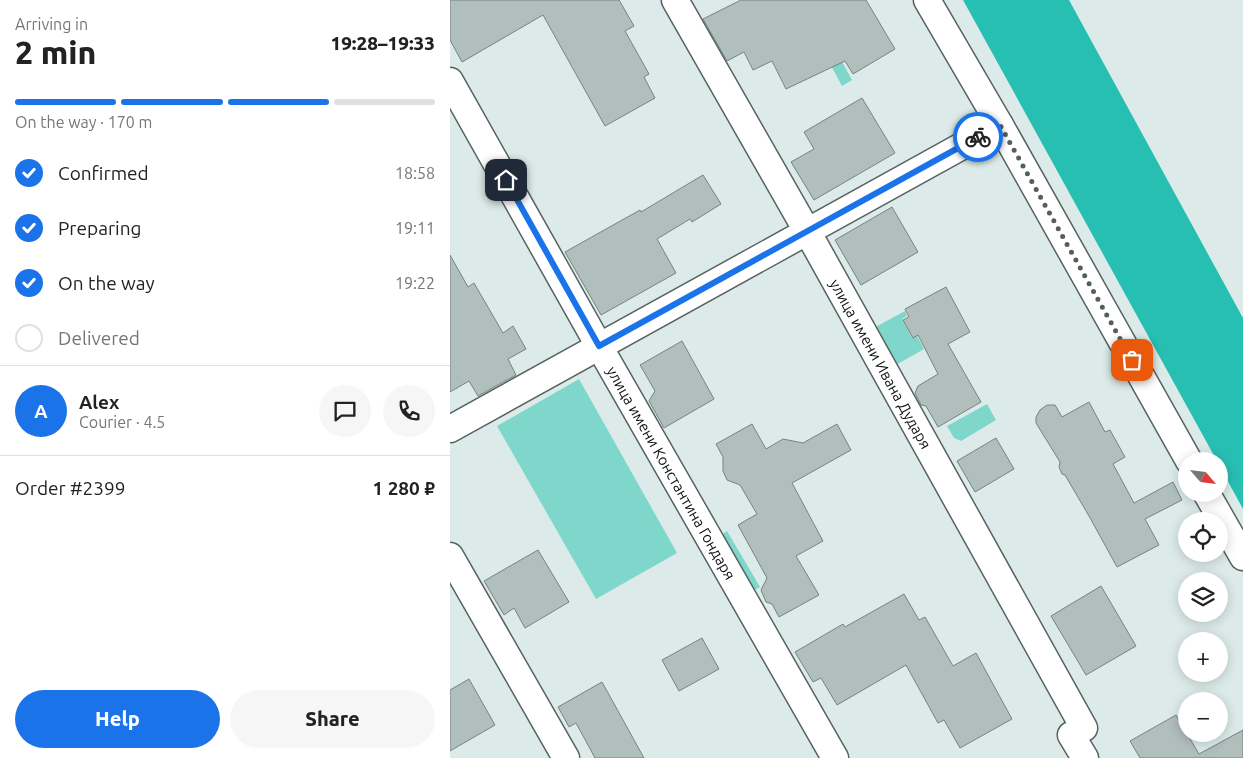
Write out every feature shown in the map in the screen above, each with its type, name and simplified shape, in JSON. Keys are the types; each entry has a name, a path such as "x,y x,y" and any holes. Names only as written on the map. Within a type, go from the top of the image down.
{"street":[{"name":"улица имени Ивана Дударя","path":"675,0 807,231 1077,731 1085,758"},
{"path":"927,0 1000,125 1184,452"},
{"name":"улица имени Константина Гондаря","path":"450,81 835,758"},
{"path":"450,429 1000,125"},
{"path":"1212,502 1243,558"},
{"path":"450,556 566,758"}],"shaded area":[{"path":"963,0 1069,0 1243,318 1243,509 1228,482 1228,452 1212,452"},
{"path":"810,27 833,45 852,80 842,86"},
{"path":"905,311 907,316 902,319 912,338 917,336 924,349 889,369 868,331"},
{"path":"579,379 677,553 596,599 497,426"},
{"path":"987,404 996,420 961,441 954,438 947,426"},
{"path":"727,531 760,587 751,592 719,537"}],"building":[{"path":"450,0 619,0 634,26 625,31 649,74 644,77 655,98 605,126 543,15 462,62 450,40"},
{"path":"741,0 866,0 895,49 853,74 845,61 786,89 772,61 753,70 744,52 727,61 703,19"},
{"path":"862,98 895,153 814,200 791,162 814,149 804,132"},
{"path":"703,175 721,204 692,222 690,219 657,239 676,273 601,315 565,252 640,210 641,212"},
{"path":"892,207 918,252 861,285 835,240"},
{"path":"450,255 468,287 474,283 503,333 513,326 526,349 508,359 516,375 478,396 469,381 450,392"},
{"path":"946,287 970,332 948,344 981,402 938,427 926,406 921,405 915,393 918,386 938,374 918,335 913,338 903,320 909,317 905,309"},
{"path":"682,341 714,399 664,428 649,401 655,391 640,365"},
{"path":"1089,402 1105,432 1110,430 1125,457 1113,464 1134,503 1173,482 1178,492 1178,502 1145,519 1159,545 1117,567 1065,475 1062,474 1059,467 1060,462 1036,423 1036,417 1040,410 1047,405 1055,405 1062,417"},
{"path":"752,424 766,449 783,439 803,443 837,424 851,450 792,483 823,541 796,556 819,595 779,617 772,604 766,602 761,590 767,578 738,525 757,514 740,485 727,480 723,471 723,457 716,444"},
{"path":"996,438 1014,469 975,492 957,461"},
{"path":"538,550 569,602 525,628 514,608 504,615 484,581"},
{"path":"1101,586 1136,646 1086,675 1051,616"},
{"path":"904,594 919,620 925,617 953,666 976,653 1012,719 960,748 944,720 938,723 906,665 837,705 821,678 813,682 795,652 843,624 845,627"},
{"path":"702,638 719,669 679,691 662,660"},
{"path":"469,679 495,725 450,751 450,690"},
{"path":"602,682 644,758 595,758 576,723 569,727 558,707"},
{"path":"1176,715 1178,718 1178,742 1192,742 1199,754 1221,742 1228,742 1228,738 1243,730 1243,758 1140,758 1130,741"}],"way so far":[{"path":"978,137 1000,125 1132,360"}],"route":[{"path":"506,180 599,346 978,137"}]}
